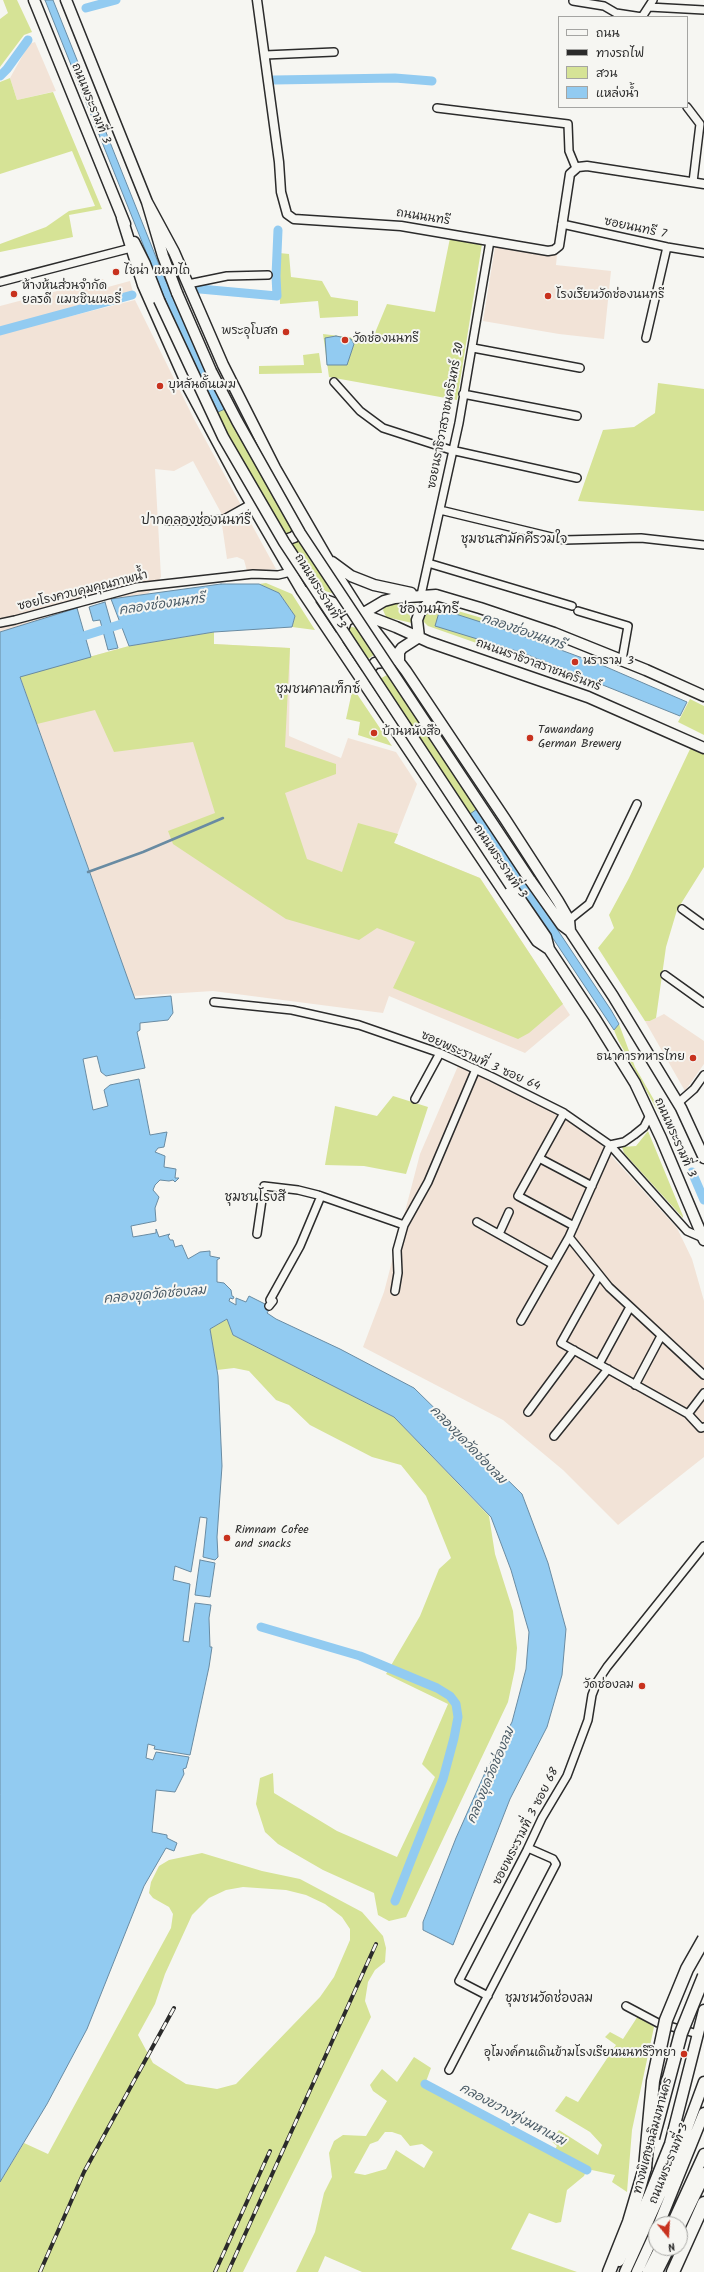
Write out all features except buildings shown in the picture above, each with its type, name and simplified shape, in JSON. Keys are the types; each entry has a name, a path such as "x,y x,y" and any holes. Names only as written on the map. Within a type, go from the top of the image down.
{"highway":[{"path":"645,2168 652,2088 663,2031 679,1987 704,1939"},
{"name":"ทางพิเศษเฉลิมมหานคร","path":"609,2272 629,2222 681,2033 704,1976"},
{"path":"684,2216 704,2174"},
{"path":"673,2272 704,2204"},
{"path":"656,2272 664,2256"}],"main road":[{"name":"ถนนพระรามที่ 3","path":"34,0 122,218 145,264 159,300 223,437 284,542 546,937 549,949 635,1083 704,1239"},
{"name":"ถนนพระรามที่ 3","path":"66,0 147,202 163,256 177,293 211,371 237,421 296,526 530,880 562,925 569,925"},
{"name":"ถนนพระรามที่ 3","path":"147,202 174,252 223,365 275,468 329,561 362,614 399,662 505,819 678,1103 704,1158"},
{"name":"ถนนพระรามที่ 3","path":"122,218 143,285 177,365 200,414 302,592 537,941 549,949"},
{"path":"272,539 283,541 294,537 302,529 306,520"},
{"path":"329,561 351,576 421,595"},
{"name":"ถนนนราธิวาสราชนครินทร์","path":"302,592 362,614 429,642 588,697 704,748"},
{"path":"339,648 346,621 352,616 362,614 384,601 421,595 436,595 519,620 622,660 704,696"},
{"path":"365,685 367,672 376,663 385,660 399,662 399,652 402,648 419,637 417,620 420,612 436,595"},
{"name":"ถนนพระรามที่ 3","path":"614,2272 660,2172 701,2037 704,2010"},
{"name":"ถนนพระรามที่ 3","path":"626,2272 673,2166 704,2082"},
{"name":"ถนนพระรามที่ 3","path":"662,2216 704,2113"},
{"name":"ถนนพระรามที่ 3","path":"676,2216 704,2154"},
{"path":"637,2272 648,2248"},
{"path":"648,2272 656,2256"}],"street":[{"name":"ถนนนนทรี","path":"257,0 281,192 284,207 294,219 401,226 554,250 559,246 570,174 576,168"},
{"path":"573,1 604,6 616,13 636,16"},
{"path":"643,16 651,3 704,10"},
{"path":"265,55 334,52"},
{"path":"437,108 568,124 569,151 576,168 587,166 704,184"},
{"path":"688,108 700,124 693,182"},
{"name":"ซอยนนทรี 7","path":"562,224 667,247 704,253"},
{"name":"ซอยนราธิวาสราชนครินทร์ 30","path":"421,595 440,510 451,450 459,423 490,241"},
{"path":"646,338 667,247"},
{"path":"0,282 131,248"},
{"path":"188,284 227,276 268,275"},
{"path":"472,348 580,368"},
{"path":"334,382 360,411 383,428 451,450 577,478"},
{"path":"463,394 577,416"},
{"path":"167,521 208,521 224,519 251,504"},
{"path":"440,510 564,540 641,538 704,546"},
{"path":"428,563 628,626 622,660"},
{"name":"ซอยโรงควบคุมคุณภาพน้ำ","path":"0,622 15,620 137,587 252,574 278,575 291,572"},
{"path":"569,925 589,904 637,804"},
{"path":"682,909 704,925"},
{"path":"665,975 704,1003"},
{"name":"ซอยพระรามที่ 3 ซอย 64","path":"214,1002 292,1010 346,1022 440,1053 476,1070 564,1113 610,1145 687,1231 704,1239"},
{"path":"415,1099 440,1053"},
{"path":"394,1291 398,1273 397,1250 404,1225 428,1182 476,1070"},
{"path":"678,1103 694,1089 704,1075"},
{"path":"564,1113 518,1196 574,1226"},
{"path":"521,1321 552,1264 569,1237 610,1145 624,1142 634,1135 644,1127 650,1115"},
{"path":"539,1158 592,1186"},
{"path":"257,1234 264,1186 298,1190 321,1196 404,1225"},
{"path":"269,1306 273,1301 270,1300 300,1246 321,1196"},
{"path":"499,1234 509,1212"},
{"path":"477,1222 552,1264"},
{"path":"569,1237 599,1275 630,1307 704,1375"},
{"path":"599,1275 560,1343 688,1414 701,1428 704,1427"},
{"path":"599,1364 630,1307"},
{"path":"635,1385 661,1336"},
{"path":"528,1412 574,1350"},
{"path":"554,1436 608,1369"},
{"path":"688,1414 704,1393"},
{"name":"ซอยพระรามที่ 3 ซอย 68","path":"488,1996 459,1981 542,1818 567,1776 588,1720 589,1705 597,1682 607,1667 704,1546"},
{"path":"449,2070 556,1864 553,1859 528,1848"},
{"path":"626,2006 658,2023 701,2037"}],"shaded area":[{"path":"35,42 56,91 17,100 10,78 29,44"},
{"name":"โรงเรียนวัดช่องนนทรี","path":"495,247 557,255 556,265 611,271 604,339 559,334 483,321"},
{"path":"103,279 108,287 130,281 133,292 0,329 0,306"},
{"path":"135,300 194,419 276,569 247,571 244,560 237,557 227,559 222,525 226,522 193,461 174,471 155,469 161,577 148,594 111,599 0,632 0,334"},
{"path":"214,644 290,648 289,736 341,758 348,738 396,752 417,784 394,843 480,878 570,1015 525,1053 389,996 383,1013 213,991 134,996 20,676 129,646"},
{"path":"664,1014 704,1041 704,1064 685,1091 645,1021 650,1021"},
{"path":"458,1066 553,1112 597,1140 677,1228 692,1259 704,1301 704,1457 618,1525 563,1470 503,1420 363,1347 384,1292 420,1154"}],"green space":[{"path":"3,0 17,0 32,32 24,35 0,67 0,19 8,13"},
{"path":"10,78 17,100 53,92 102,209 69,215 73,237 0,252 0,244 46,227 69,211 95,206 72,151 0,174 0,82"},
{"path":"450,238 482,244 457,400 329,377 323,334 372,340 387,304 435,312"},
{"path":"279,253 289,254 291,277 322,281 331,297 358,301 358,316 320,318 318,301 280,304"},
{"path":"319,353 322,373 259,374 259,366 304,365 303,355"},
{"path":"658,383 704,389 704,511 578,501 603,430 634,427 655,413"},
{"path":"225,409 230,410 295,532 279,537 215,418 218,412"},
{"path":"301,537 338,595 312,587 283,545"},
{"path":"266,583 292,594 315,630 292,627 295,616 279,593 259,584"},
{"path":"386,604 416,604 409,613 412,623 386,617 383,610"},
{"path":"437,605 482,618 515,633 501,646 485,646 428,626 423,621 425,611"},
{"path":"348,626 361,629 378,652 362,663 338,629"},
{"path":"214,632 214,644 290,648 285,747 336,764 336,774 285,793 307,859 342,872 358,823 398,834 394,843 480,878 563,1004 529,1033 518,1039 393,988 415,942 377,928 359,940 286,919 173,844 168,831 215,813 193,742 114,752 95,710 37,724 20,676 129,646"},
{"path":"387,675 394,676 479,808 465,819 374,682"},
{"path":"353,687 392,746 358,735 360,722 346,719"},
{"path":"690,699 704,706 704,735 678,722"},
{"path":"691,747 704,754 704,867 677,910 666,947 656,1018 650,1021 645,1021 598,948 614,928 609,915 629,878"},
{"path":"619,1024 635,1067 665,1119 661,1117 618,1040 614,1030"},
{"path":"393,1096 428,1107 406,1174 364,1166 325,1165 335,1106 377,1116"},
{"path":"648,1131 683,1218 624,1153 622,1147 636,1146"},
{"path":"227,1319 233,1335 394,1417 489,1516 495,1554 513,1611 517,1648 515,1669 508,1702 406,1917 389,1921 378,1915 374,1893 323,1870 278,1844 265,1832 256,1804 260,1778 273,1773 274,1793 337,1831 397,1857 435,1777 422,1764 448,1704 386,1674 420,1616 439,1569 451,1558 426,1496 401,1465 372,1457 310,1425 289,1405 276,1400 249,1371 234,1368 217,1370 210,1329"},
{"path":"202,1853 262,1871 300,1879 362,1912 383,1936 386,1948 385,1962 375,1970 368,1982 365,2001 371,2017 243,2272 0,2272 0,2182 24,2143 48,2154 171,1928 173,1914 169,1907 153,1898 149,1893 151,1882 159,1866 169,1860","holes":["243,1887 286,1890 306,1895 325,1904 342,1917 350,1929 350,1940 334,1977 320,1997 236,2084 217,2089 186,2084 153,2063 138,2035 155,2004 165,1974 192,1915 209,1898 226,1890"]},
{"path":"638,2016 654,2027 632,2130 627,2192 612,2182 615,2175 587,2169 584,2176 567,2190 561,2222 556,2223 529,2213 511,2249 577,2272 362,2272 325,2256 318,2272 296,2272 315,2232 324,2193 332,2177 329,2153 334,2141 343,2135 366,2136 387,2101 373,2091 370,2085 382,2069 397,2082 414,2057 431,2068 424,2087 552,2154 557,2146 551,2141 559,2130 598,2155 602,2145 590,2132 555,2111 566,2096 578,2102 616,2045 605,2037 610,2032 623,2039","holes":["385,2132 392,2132 401,2135 410,2146 422,2144 433,2152 424,2168 396,2150 386,2169 365,2175 354,2173 370,2144 378,2141"]}],"water":[{"path":"45,0 53,0 164,277 225,409 218,412 173,319"},
{"path":"336,336 351,339 354,344 347,365 327,365 325,338"},
{"path":"221,584 259,584 279,593 295,616 292,627 214,632 129,646 111,599"},
{"path":"105,602 118,648 108,650 100,620 93,621 89,607"},
{"name":"คลองขุดวัดช่องลม","path":"77,608 91,657 20,677 135,999 171,996 173,1013 168,1020 140,1023 140,1030 137,1032 145,1068 106,1076 101,1072 97,1056 83,1059 93,1110 108,1106 104,1090 110,1085 139,1079 150,1135 167,1132 164,1147 158,1148 155,1152 165,1156 164,1167 176,1169 175,1178 179,1178 175,1182 173,1180 160,1180 155,1185 153,1190 159,1197 155,1208 156,1221 131,1226 133,1237 156,1233 156,1229 159,1237 170,1234 168,1236 170,1240 173,1240 175,1247 182,1245 188,1259 200,1252 210,1251 210,1256 220,1258 217,1260 217,1282 224,1283 231,1290 232,1296 234,1297 233,1299 230,1298 229,1301 236,1305 236,1298 246,1302 249,1296 271,1307 267,1313 276,1319 340,1349 414,1388 522,1494 548,1563 566,1629 562,1675 547,1727 510,1799 453,1945 423,1930 423,1922 456,1838 484,1775 512,1722 526,1669 529,1632 511,1570 491,1517 394,1417 233,1335 227,1319 210,1329 218,1376 222,1466 217,1537 218,1557 215,1560 203,1557 207,1518 200,1517 191,1572 175,1566 173,1580 190,1584 183,1641 189,1642 195,1603 211,1605 209,1618 210,1647 212,1647 190,1755 154,1749 155,1746 148,1744 146,1758 153,1760 156,1752 189,1757 186,1768 183,1769 184,1774 175,1792 156,1790 152,1832 167,1835 167,1838 177,1843 174,1851 166,1848 144,1886 87,2029 47,2104 0,2182 0,632"},
{"path":"440,609 515,633 604,666 687,702 680,716 523,653 435,626"},
{"path":"477,809 611,1010 619,1024 614,1030 470,814"},
{"path":"200,1560 215,1563 210,1597 195,1595"}],"waterway":[{"path":"86,8 116,0"},
{"path":"0,76 7,69 28,40"},
{"path":"274,80 395,78 432,81"},
{"path":"200,289 277,296 276,276 278,230"},
{"path":"0,331 132,295"},
{"name":"คลองช่องนนทรี","path":"74,639 131,621"},
{"path":"88,872 143,852 223,818"},
{"path":"692,1172 704,1200"},
{"path":"261,1627 360,1656 437,1688 450,1696 456,1704 458,1717 443,1779 395,1901"},
{"name":"คลองขวางทุ่งมหาเมฆ","path":"425,2084 587,2170"}],"railway":[{"path":"228,2272 376,1944"},
{"path":"40,2272 84,2172 174,2008"},
{"path":"215,2272 270,2151"}],"place":[{"name":"ไชน่า เหมาไถ","path":"116,272"},
{"name":"ห้างหุ้นส่วนจำกัด ยลรดี แมชชินเนอรี่","path":"14,294"},
{"name":"โรงเรียนวัดช่องนนทรี","path":"548,296"},
{"name":"พระอุโบสถ","path":"286,332"},
{"name":"วัดช่องนนทรี","path":"345,340"},
{"name":"บุหลันดั้นเมฆ","path":"160,386"},
{"name":"นราราม 3","path":"575,662"},
{"name":"บ้านหนังสือ","path":"374,733"},
{"name":"Tawandang German Brewery","path":"530,738"},
{"name":"ธนาคารทหารไทย","path":"693,1058"},
{"name":"Rimnam Cofee and snacks","path":"227,1538"},
{"name":"วัดช่องลม","path":"642,1686"},
{"name":"อุโมงค์คนเดินข้ามโรงเรียนนนทรีวิทยา","path":"684,2054"}],"district":[{"name":"ปากคลองช่องนนทรี","path":"196,522"},
{"name":"ชุมชนสามัคคีรวมใจ","path":"514,541"},
{"name":"ช่องนนทรี","path":"429,611"},
{"name":"ชุมชนคาลเท็กซ์","path":"318,691"},
{"name":"ชุมชนโรงสี","path":"255,1199"},
{"name":"ชุมชนวัดช่องลม","path":"549,2000"}]}
